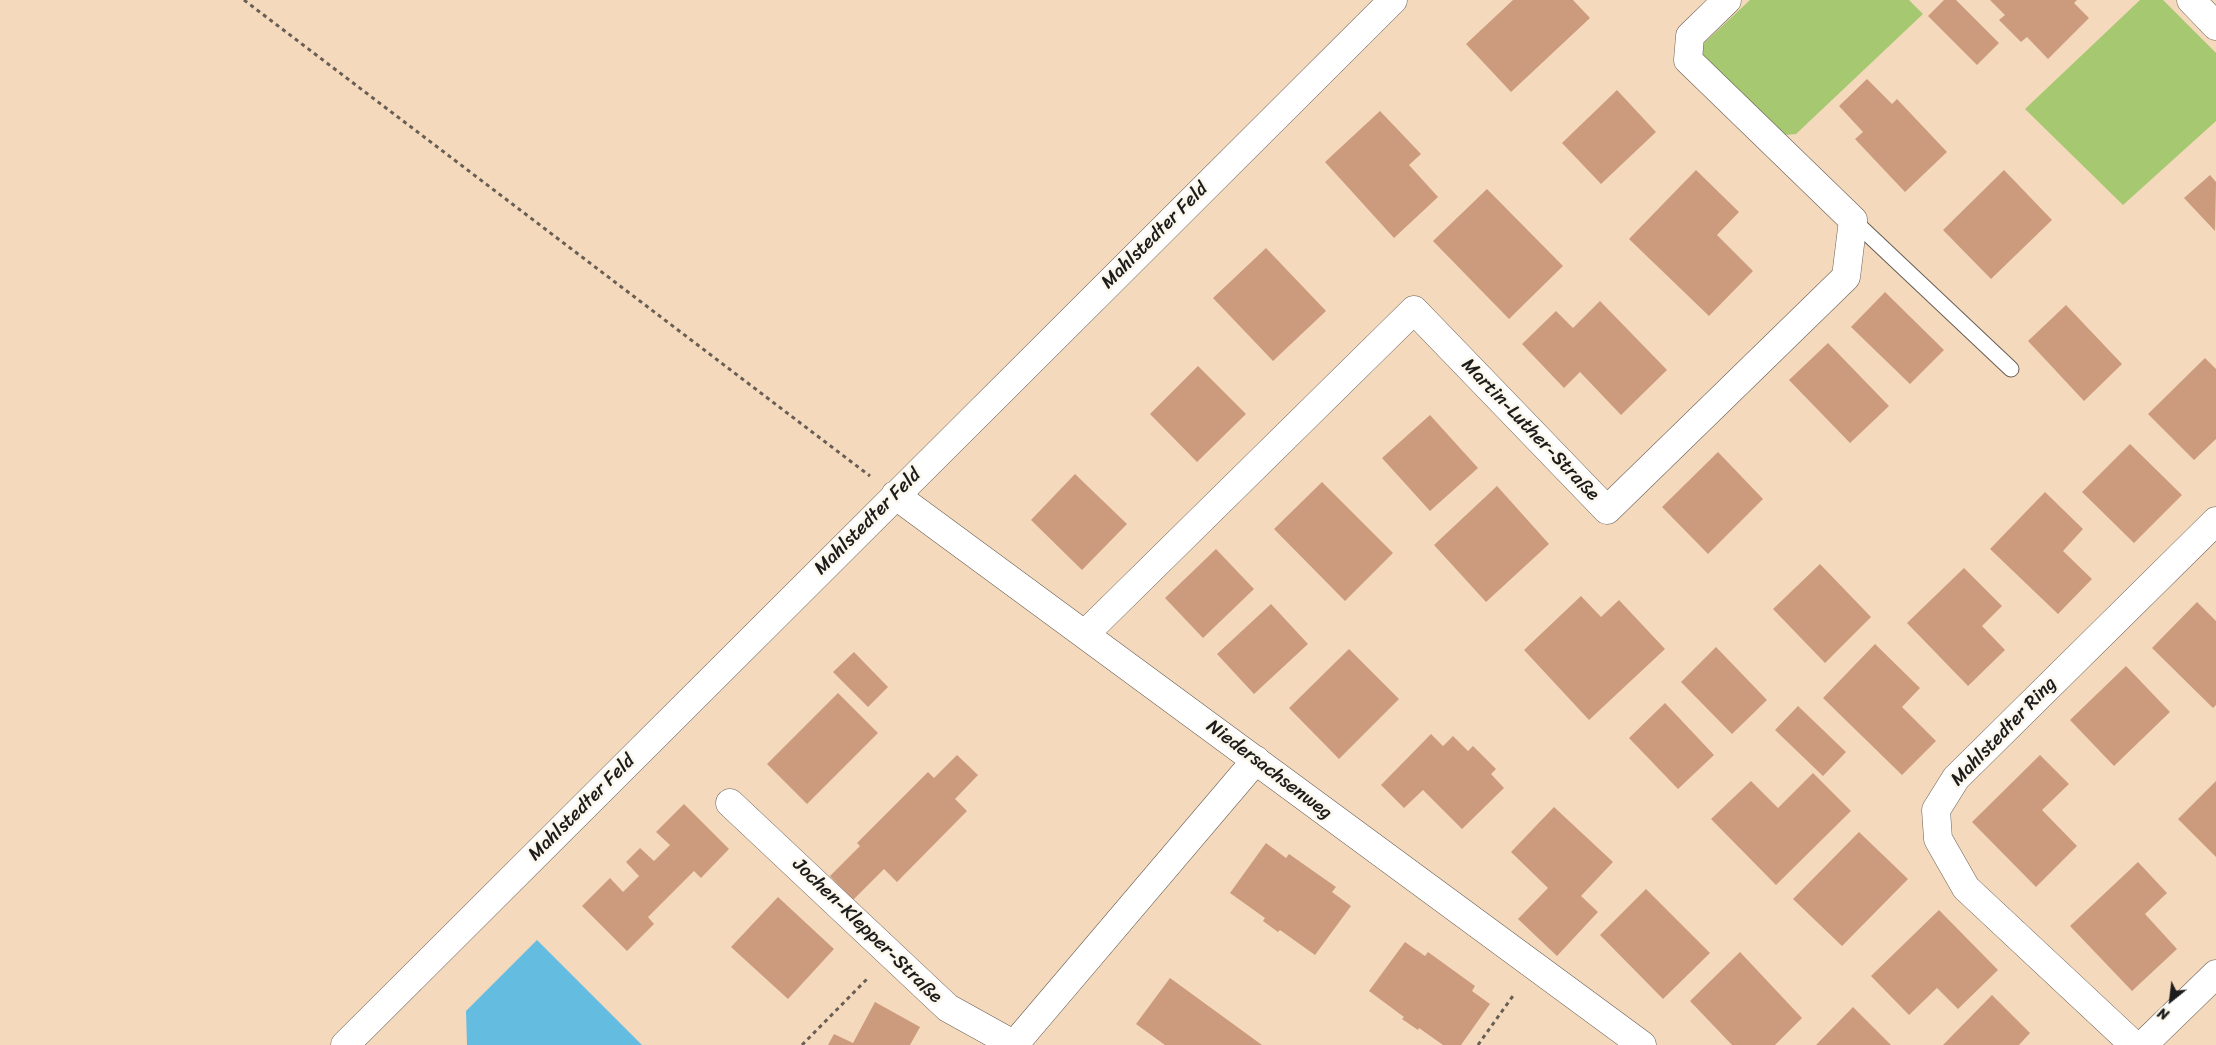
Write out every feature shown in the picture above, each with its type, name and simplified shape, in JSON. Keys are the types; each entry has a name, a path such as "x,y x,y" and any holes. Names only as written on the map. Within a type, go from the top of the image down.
{"street":[{"name":"Mahlstedter Feld","path":"345,1045 1393,0"},
{"path":"1727,0 1690,36 1688,60 1853,220"},
{"path":"2191,0 2216,26"},
{"name":"Martin-Luther-Straße","path":"1085,634 1414,310 1608,510 1846,277 1853,220"},
{"name":"Niedersachsenweg","path":"895,495 1642,1045"},
{"name":"Mahlstedter Ring","path":"2134,1045 1966,888 1938,839 1936,810 1956,778 2216,521"},
{"name":"Jochen-Klepper-Straße","path":"730,803 948,1008 1014,1045 1256,760"},
{"path":"2143,1045 2216,974"}],"lane":[{"path":"1853,220 2011,369"}],"path":[{"path":"244,0 895,495"},
{"path":"802,1045 891,955"},
{"path":"1478,1045 1534,966"}],"green space":[{"path":"1750,0 1909,0 1923,14 1796,134 1784,135 1701,55 1702,45"},
{"path":"2140,0 2163,0 2216,53 2216,121 2123,205 2025,109"}],"water":[{"path":"537,940 642,1045 467,1045 466,1011"}],"building":[{"path":"1513,0 1573,0 1590,18 1511,92 1466,44"},
{"path":"1944,0 1956,0 1999,43 1977,65 1928,16"},
{"path":"1990,0 2077,0 2074,3 2089,18 2048,59 2027,37 2021,42 1999,20 2005,15"},
{"path":"1867,79 1892,104 1897,99 1947,152 1905,192 1855,139 1863,132 1839,106"},
{"path":"1617,90 1656,132 1601,184 1562,143"},
{"path":"1380,111 1421,154 1409,165 1438,197 1394,238 1325,162"},
{"path":"1696,170 1739,212 1717,235 1753,271 1709,316 1629,239"},
{"path":"2004,170 2052,220 1991,279 1943,230"},
{"path":"2210,175 2216,182 2215,231 2184,198"},
{"path":"1487,189 1563,266 1509,319 1433,241"},
{"path":"1266,248 1326,311 1273,361 1213,298"},
{"path":"1885,292 1944,350 1910,384 1851,327"},
{"path":"1600,301 1667,370 1621,415 1580,372 1564,388 1522,344 1556,311 1573,328"},
{"path":"2066,305 2122,364 2084,401 2028,341"},
{"path":"1828,343 1889,406 1850,443 1789,380"},
{"path":"2205,358 2216,369 2216,439 2194,460 2148,414"},
{"path":"1198,366 1246,414 1197,462 1150,414"},
{"path":"1430,415 1478,468 1430,511 1382,458"},
{"path":"2130,444 2182,495 2134,543 2082,492"},
{"path":"1718,452 1763,499 1708,554 1662,507"},
{"path":"1075,474 1127,524 1082,570 1031,520"},
{"path":"1322,482 1393,553 1345,601 1274,529"},
{"path":"1497,486 1549,544 1486,602 1434,545"},
{"path":"2045,492 2083,529 2063,551 2092,579 2058,614 1990,549"},
{"path":"1216,549 1254,589 1203,638 1165,598"},
{"path":"1820,564 1871,617 1825,663 1773,609"},
{"path":"1964,568 2002,606 1982,626 2005,650 1968,686 1907,623"},
{"path":"1581,596 1601,617 1619,600 1665,649 1589,720 1524,650"},
{"path":"2197,602 2216,621 2216,705 2213,708 2152,648"},
{"path":"1271,604 1308,644 1254,694 1217,654"},
{"path":"1875,644 1920,688 1902,707 1936,741 1902,775 1823,698"},
{"path":"1716,647 1767,700 1732,734 1681,682"},
{"path":"1349,649 1399,699 1339,759 1289,708"},
{"path":"854,652 888,687 868,707 833,672"},
{"path":"2126,666 2170,712 2114,766 2070,720"},
{"path":"838,693 878,733 807,804 767,764"},
{"path":"1665,703 1714,755 1678,789 1629,738"},
{"path":"1798,706 1846,752 1823,776 1775,730"},
{"path":"1431,734 1443,746 1453,736 1468,751 1473,746 1496,769 1491,774 1504,788 1462,829 1423,790 1404,808 1381,785"},
{"path":"957,755 978,775 955,799 967,811 897,882 884,869 853,900 830,876 860,846 857,843 928,772 934,778"},
{"path":"2040,755 2069,784 2042,810 2077,846 2036,887 1972,822"},
{"path":"1813,773 1851,811 1776,885 1711,819 1751,781 1778,808"},
{"path":"2216,781 2216,857 2178,819"},
{"path":"684,804 729,849 701,878 694,871 648,917 654,924 627,951 582,906 610,878 623,892 639,876 626,862 640,848 654,861 670,845 656,832"},
{"path":"1554,807 1613,862 1581,896 1598,912 1557,956 1518,919 1548,888 1511,852"},
{"path":"1859,832 1908,879 1842,946 1793,899"},
{"path":"1266,843 1286,858 1289,854 1336,887 1332,892 1351,906 1315,955 1280,930 1278,932 1263,921 1265,918 1230,893"},
{"path":"2138,862 2167,893 2145,914 2177,949 2132,991 2070,926"},
{"path":"1646,889 1710,953 1663,999 1600,935"},
{"path":"778,897 834,949 788,999 731,947"},
{"path":"1939,910 1998,970 1958,1009 1937,988 1909,1015 1871,976"},
{"path":"1405,942 1425,956 1428,952 1475,986 1472,991 1490,1004 1461,1045 1443,1045 1419,1028 1418,1030 1402,1019 1404,1017 1369,991"},
{"path":"1740,952 1802,1018 1775,1045 1732,1045 1690,1001"},
{"path":"1170,978 1262,1045 1165,1045 1136,1024"},
{"path":"1992,995 2030,1033 2019,1045 1943,1045"},
{"path":"875,1002 920,1027 910,1045 828,1045 834,1034 853,1043"},
{"path":"1853,1007 1891,1045 1816,1045"}]}
